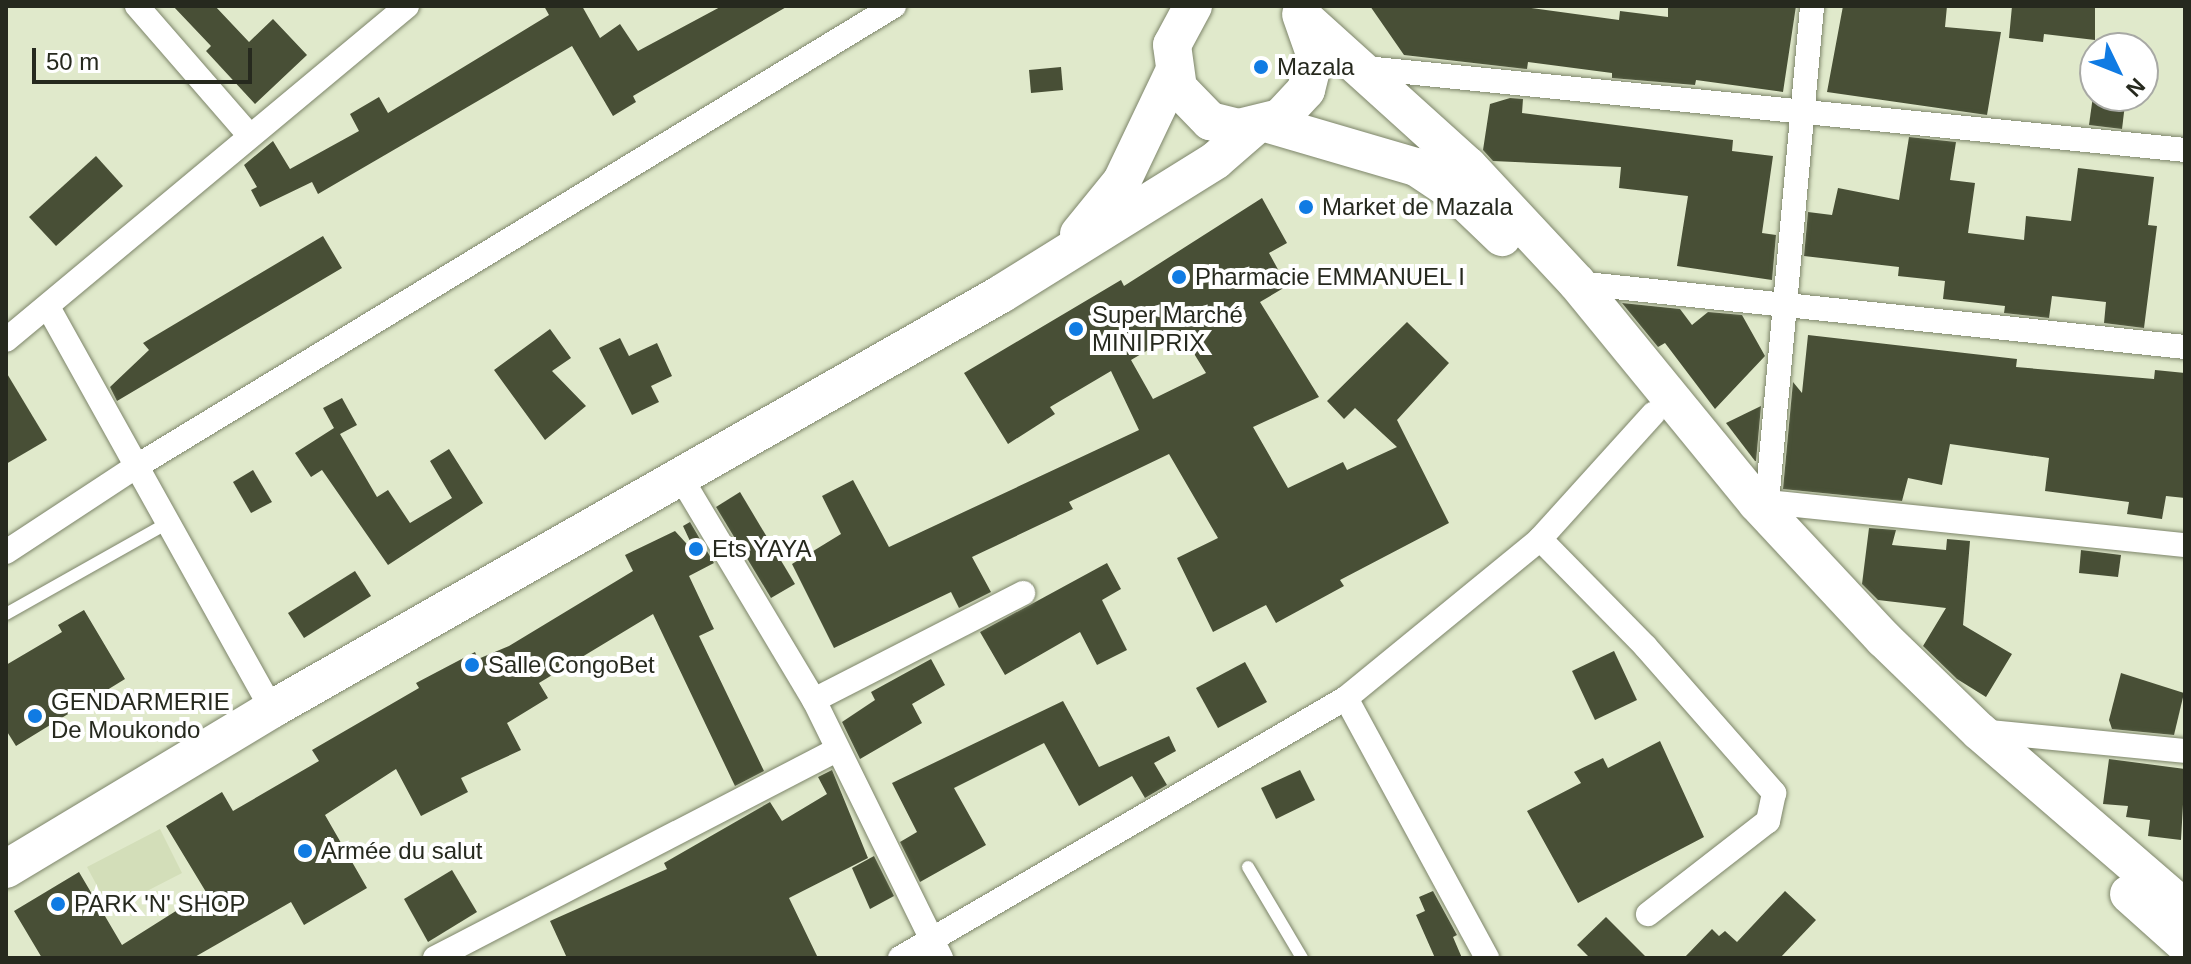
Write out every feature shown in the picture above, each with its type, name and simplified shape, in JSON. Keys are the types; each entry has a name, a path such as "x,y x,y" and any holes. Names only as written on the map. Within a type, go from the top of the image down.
{"main road":[{"path":"1056,260 1122,181 1173,74 1174,35 1193,6"},
{"path":"1299,12 1365,68 1468,166 1577,283 1762,502 1884,639 1979,731 2185,909"},
{"path":"6,869 272,709 681,478 1056,260 1216,160 1261,125 1290,110 1311,79 1313,41 1299,12"},
{"path":"1173,74 1186,101 1210,121 1261,125 1387,154 1416,167 1458,195 1562,299 1653,414 1872,657 2185,944"}],"street":[{"path":"137,6 250,136"},
{"path":"6,340 407,6"},
{"path":"1812,6 1762,502 2185,545"},
{"path":"6,552 137,466 891,7"},
{"path":"1365,68 2185,150"},
{"path":"1577,283 1783,302 2185,347"},
{"path":"48,307 272,709"},
{"path":"900,958 937,949 1346,698 1540,539 1653,414"},
{"path":"681,478 814,700 937,949"},
{"path":"1540,539 1645,646 1774,793 1768,821 1648,914"},
{"path":"814,700 1023,593"},
{"path":"1346,698 1487,958"},
{"path":"1979,731 2185,751"},
{"path":"435,958 837,750"}],"lane":[{"path":"6,614 169,522"},
{"path":"1248,867 1302,958"}],"shaded area":[{"path":"160,829 182,873 110,910 87,867"}],"building":[{"path":"173,6 215,6 249,42 273,19 307,55 255,104 206,51 211,46"},
{"path":"544,6 582,6 600,38 620,24 638,51 722,6 788,6 633,96 636,102 613,116 572,46 318,194 312,182 260,207 251,190 257,187 244,165 273,141 290,169 359,131 350,114 379,97 388,113 549,15"},
{"path":"1370,6 1516,6 1619,20 1620,11 1668,17 1668,6 1796,6 1783,92 1696,80 1695,85 1612,78 1612,73 1528,62 1527,69 1404,55"},
{"path":"1843,6 1947,6 1945,27 2001,32 1987,115 1827,92"},
{"path":"2012,6 2095,6 2095,32 2079,32 2079,38 2044,34 2043,42 2009,38"},
{"path":"1061,67 1063,90 1031,93 1029,70"},
{"path":"1510,98 1523,99 1522,113 1733,140 1732,151 1773,156 1762,233 1776,235 1772,280 1677,266 1688,196 1619,188 1621,167 1493,161 1483,150 1490,104"},
{"path":"2091,112 2124,112 2122,129 2089,125"},
{"path":"1909,137 1956,142 1950,180 1975,183 1968,233 2024,240 2026,216 2071,221 2078,168 2154,177 2148,225 2157,226 2144,328 2104,323 2106,302 2052,296 2049,318 2004,313 2005,306 1943,299 1945,281 1898,276 1899,267 1804,256 1808,212 1832,215 1838,188 1899,200"},
{"path":"96,156 123,186 56,246 29,217"},
{"path":"1262,198 1287,243 1269,253 1287,286 1260,302 1319,397 1253,427 1288,488 1343,462 1347,470 1397,447 1355,408 1344,419 1327,401 1407,322 1449,363 1397,420 1449,523 1340,580 1344,586 1276,623 1266,605 1213,632 1177,558 1218,538 1169,454 1069,502 1073,509 972,557 991,592 959,608 951,592 834,648 792,564 841,534 822,496 853,480 889,547 1139,430 1111,371 1050,407 1055,414 1008,444 964,373 1121,280 1124,286","holes":["1180,331 1206,373 1153,399 1131,360"]},
{"path":"323,236 342,268 117,401 110,387 149,350 143,343"},
{"path":"1622,303 1680,309 1692,325 1708,312 1742,315 1765,356 1715,409 1665,343 1658,347"},
{"path":"550,329 571,358 552,371 586,406 545,440 494,370"},
{"path":"1808,335 2017,359 2016,367 2154,379 2155,370 2185,373 2185,498 2166,496 2162,519 2127,514 2129,502 2045,491 2049,458 1950,444 1942,485 1908,478 1902,501 1783,489 1793,382 1802,393"},
{"path":"620,338 629,356 657,343 672,376 651,386 659,402 632,415 599,348"},
{"path":"6,372 47,440 6,464"},
{"path":"342,398 357,425 340,434 377,497 388,490 410,523 452,498 430,461 449,449 483,503 388,565 322,470 311,477 295,453 334,428 323,408"},
{"path":"1761,406 1756,461 1755,461 1726,423"},
{"path":"253,470 272,502 251,513 233,482"},
{"path":"740,492 795,584 771,598 716,507"},
{"path":"690,522 714,563 689,576 714,629 699,636 764,771 735,786 653,614 539,683 548,698 507,723 521,750 461,778 468,792 421,816 396,769 325,815 367,888 304,925 291,902 193,958 42,958 14,911 79,872 122,945 206,892 166,826 222,792 233,811 319,761 312,750 419,688 416,683 475,652 478,659 509,646 633,571 625,555 675,531 696,554 683,526"},
{"path":"1869,528 1896,530 1892,545 1946,550 1947,539 1970,541 1963,625 2012,654 1986,697 1957,679 1923,646 1946,608 1878,600 1862,584"},
{"path":"2081,550 2121,555 2118,577 2079,573"},
{"path":"1107,563 1121,589 1102,600 1127,650 1097,665 1080,632 1005,675 980,632"},
{"path":"355,571 371,596 304,638 288,613"},
{"path":"84,610 125,679 16,746 6,730 6,665 62,632 58,625"},
{"path":"1614,651 1637,700 1595,720 1572,671"},
{"path":"931,659 945,685 912,704 922,723 860,759 842,722 875,700 871,692"},
{"path":"1245,662 1267,702 1218,728 1196,688"},
{"path":"2121,673 2184,693 2174,735 2112,729 2109,720"},
{"path":"1063,701 1099,767 1169,736 1176,751 1154,763 1167,785 1145,798 1132,776 1079,806 1044,743 954,788 986,845 920,882 900,842 917,832 892,783"},
{"path":"1660,741 1704,837 1578,903 1527,811 1581,783 1574,772 1603,758 1608,768"},
{"path":"2109,759 2185,769 2181,840 2148,836 2150,820 2126,817 2128,806 2103,804"},
{"path":"832,770 868,858 789,898 818,958 567,958 550,921 667,869 664,863 770,802 782,821 827,794 818,777"},
{"path":"1300,770 1315,800 1276,819 1261,788"},
{"path":"874,856 894,896 870,909 852,868"},
{"path":"452,870 477,912 428,942 404,899"},
{"path":"1433,891 1457,935 1453,937 1462,958 1435,958 1416,915 1425,911 1419,897"},
{"path":"1785,891 1816,920 1780,958 1684,958 1712,929 1719,936 1725,931 1737,942"},
{"path":"1606,917 1647,958 1590,958 1577,945"}],"place":[{"name":"Mazala","path":"1261,67"},
{"name":"Market de Mazala","path":"1306,207"},
{"name":"Pharmacie EMMANUEL I","path":"1179,277"},
{"name":"Super Marché MINI PRIX","path":"1076,329"},
{"name":"Ets YAYA","path":"696,549"},
{"name":"Salle CongoBet","path":"472,665"},
{"name":"GENDARMERIE De Moukondo","path":"35,716"},
{"name":"Armée du salut","path":"305,851"},
{"name":"PARK 'N' SHOP","path":"58,904"}]}
